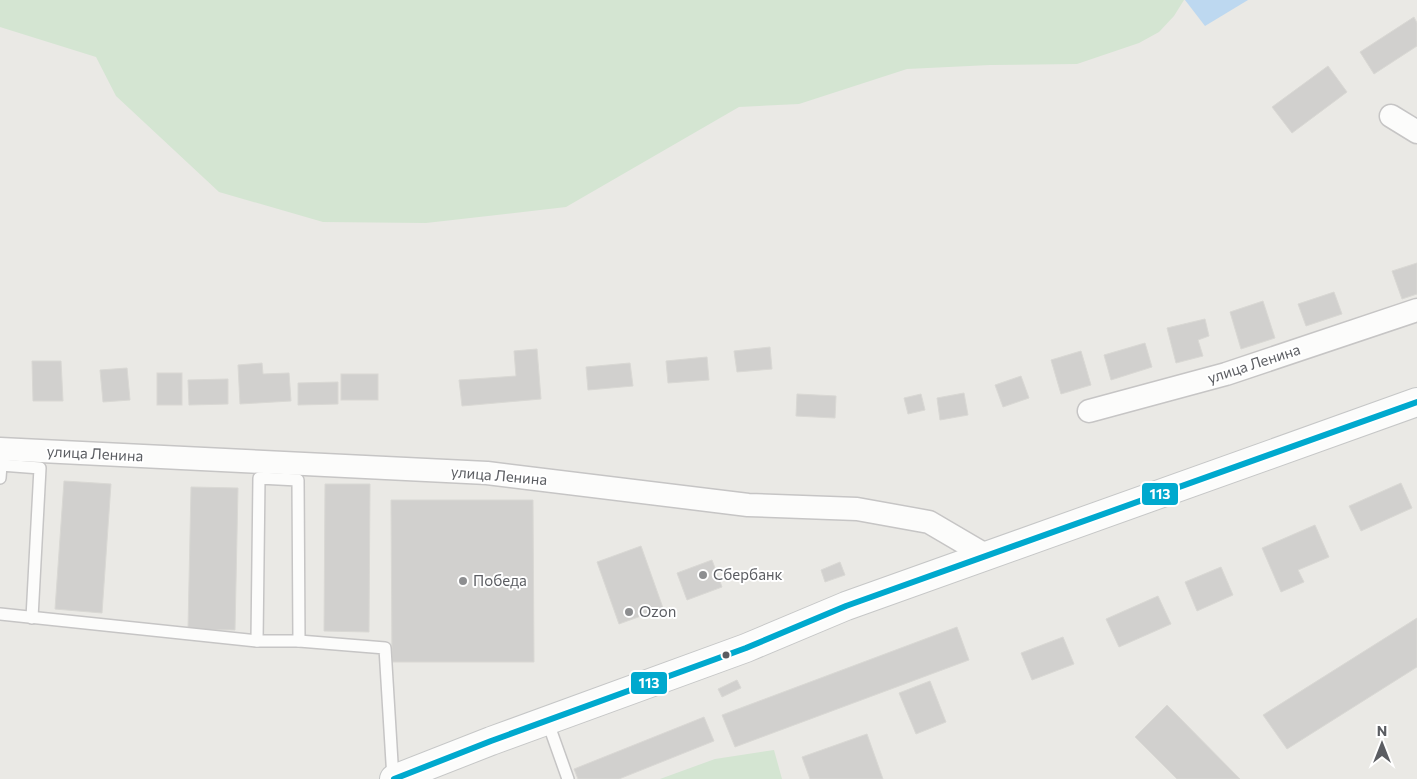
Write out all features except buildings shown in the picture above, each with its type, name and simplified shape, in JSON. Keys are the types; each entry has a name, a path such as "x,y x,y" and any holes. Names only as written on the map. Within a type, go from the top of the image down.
{"main road":[{"path":"394,779 547,720 746,648 846,606 1417,402"}],"street":[{"path":"1391,116 1417,132"},
{"name":"улица Ленина","path":"1088,411 1226,374 1417,310"},
{"name":"улица Ленина","path":"0,449 487,473 748,506 857,509 930,522 987,556"}],"lane":[{"name":"улица Ленина","path":"0,478 1,466 40,468 32,618"},
{"path":"258,641 259,478 298,480 299,641"},
{"path":"0,614 258,641 299,641 385,648 394,779"},
{"path":"547,720 568,779"}],"green space":[{"path":"0,0 1184,0 1174,16 1159,32 1139,43 1077,64 990,65 907,69 799,104 739,107 566,207 426,223 323,222 219,192 116,96 96,57 0,27"},
{"path":"774,750 782,779 660,779 715,759"}],"water":[{"path":"1185,0 1248,0 1205,26"}],"transit line":[{"name":"113","path":"394,779 491,741 746,648 846,606 1417,402"}],"place":[{"name":"Сбербанк","path":"703,575"},
{"name":"Победа","path":"463,581"},
{"name":"Ozon","path":"629,612"}]}
